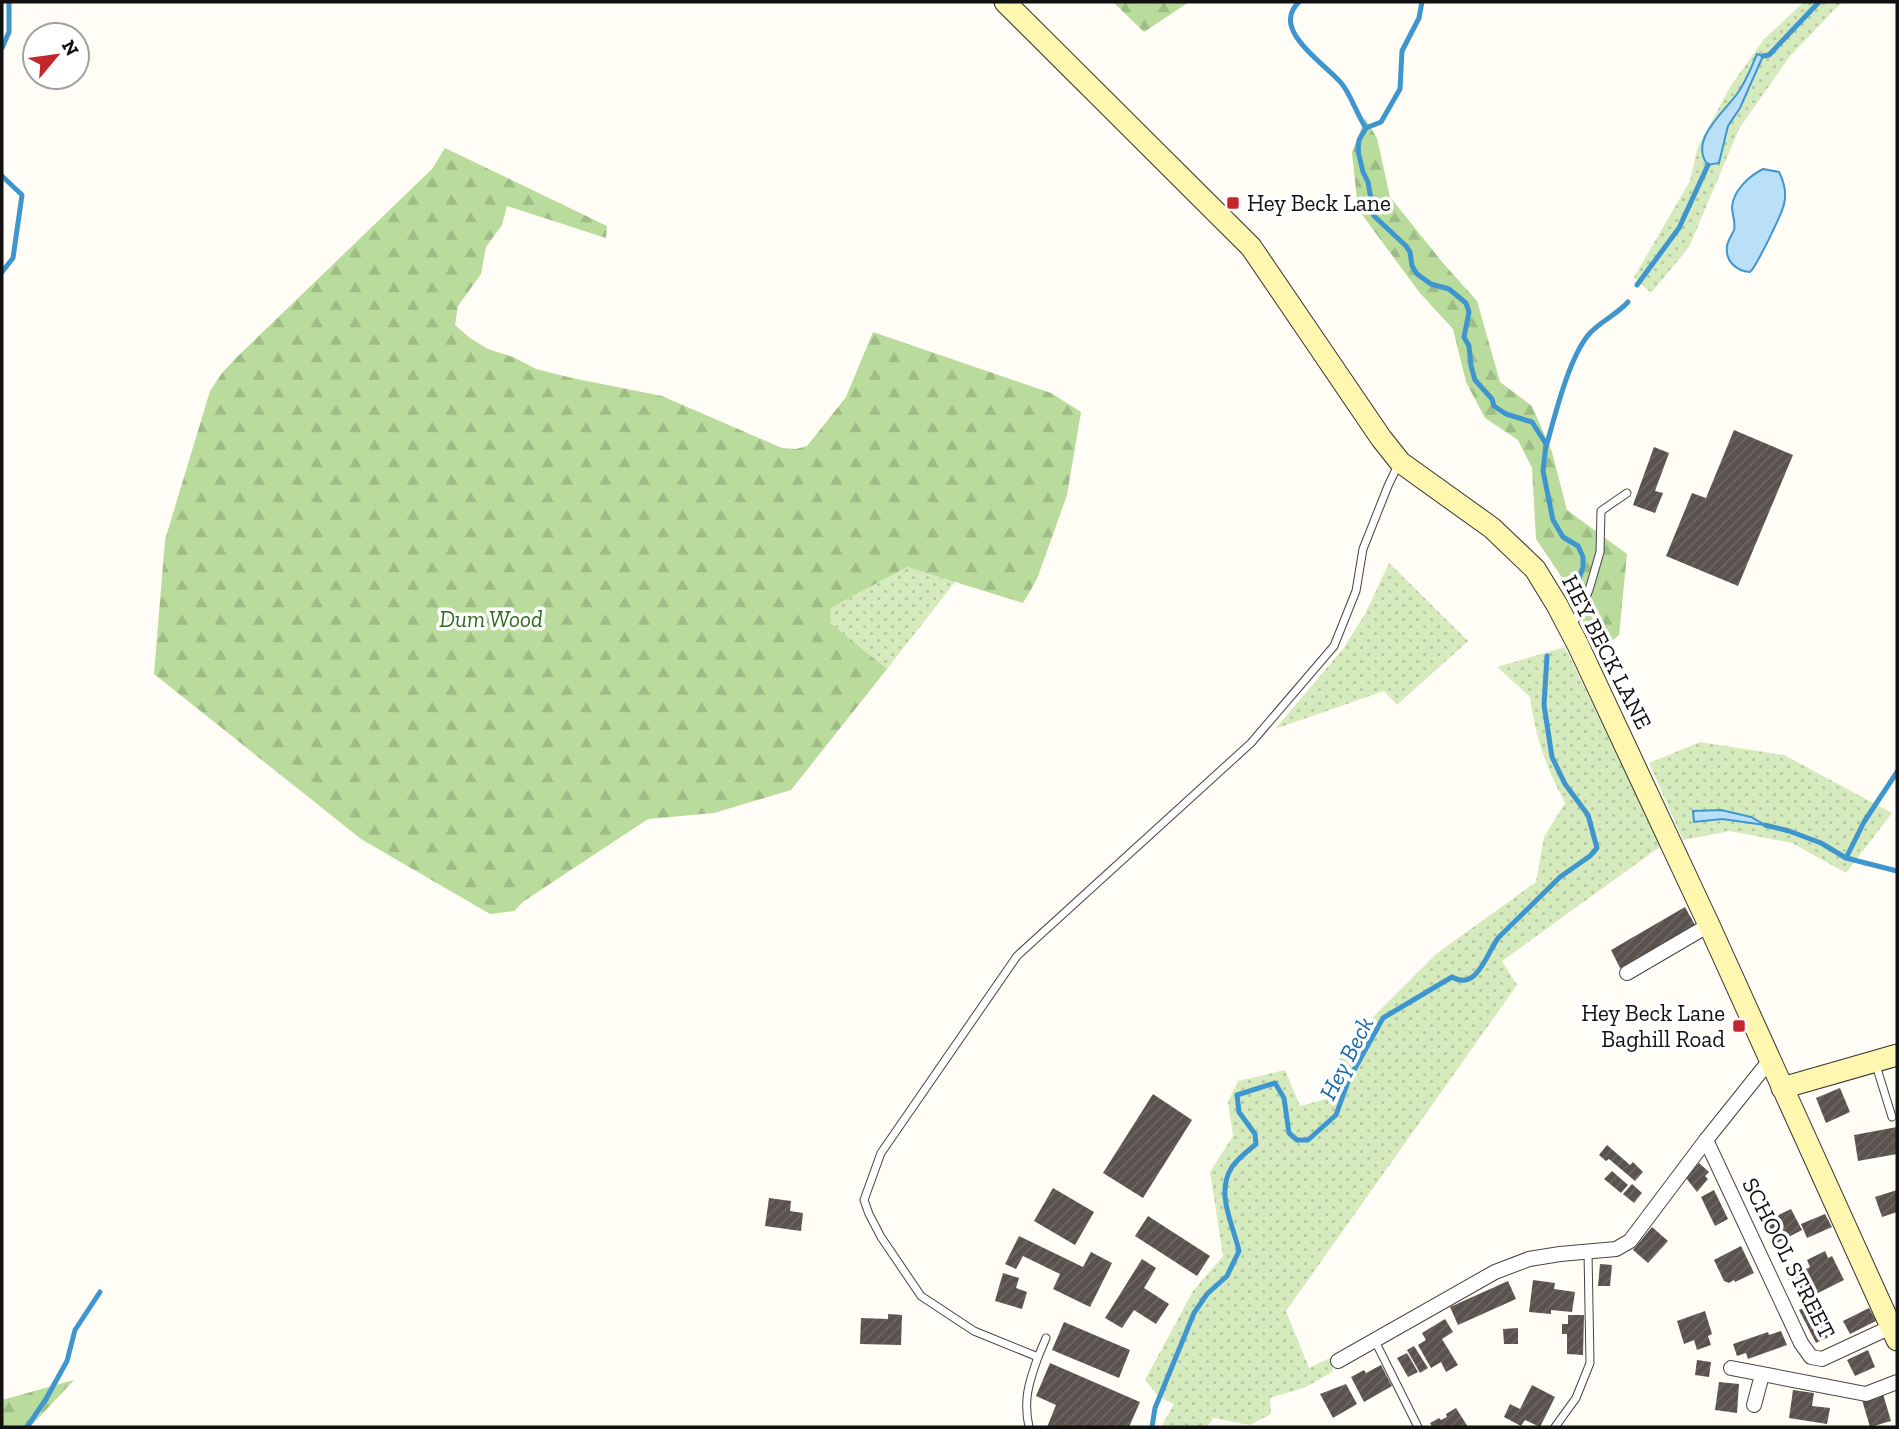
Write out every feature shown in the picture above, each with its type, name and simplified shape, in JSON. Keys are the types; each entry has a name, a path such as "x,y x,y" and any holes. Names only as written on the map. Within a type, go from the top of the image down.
{"street":[{"name":"HEY BECK LANE","path":"1004,2 1251,247 1400,462 1492,528 1535,569 1570,631 1893,1323"},
{"path":"1627,973 1709,926"},
{"path":"1782,1088 1897,1055"},
{"path":"1338,1361 1495,1272 1529,1259 1616,1249 1630,1241 1770,1060"},
{"name":"SCHOOL STREET","path":"1706,1140 1801,1343 1811,1357 1822,1359 1893,1323"},
{"path":"1731,1368 1866,1394 1897,1382"},
{"path":"1754,1405 1762,1375"}],"lane":[{"path":"1038,1357 974,1331 921,1296 881,1237 864,1200 881,1153 1017,956 1251,743 1334,646 1356,591 1363,549 1400,462"},
{"path":"1570,631 1589,590 1600,552 1601,511 1627,493"},
{"path":"1874,1062 1892,1117"},
{"path":"1555,1427 1576,1398 1590,1363 1588,1251"},
{"path":"1029,1427 1026,1417 1027,1386 1046,1338"},
{"path":"1375,1340 1418,1427"}],"green space":[{"path":"1113,2 1189,2 1144,32"},
{"path":"1804,2 1842,2 1790,56 1739,129 1689,247 1651,293 1634,277 1690,181 1697,149 1730,87 1764,39"},
{"path":"1365,118 1377,138 1390,197 1477,301 1500,382 1532,406 1552,452 1567,510 1627,554 1619,635 1597,653 1565,582 1536,539 1532,468 1518,440 1485,418 1466,382 1453,329 1419,292 1358,209 1352,153"},
{"name":"Dum Wood","path":"445,148 607,226 606,238 507,206 502,225 486,247 481,274 458,306 455,325 488,349 513,357 536,369 662,396 782,448 796,449 807,446 846,397 873,332 1051,393 1081,412 1067,495 1037,579 1023,603 907,567 831,608 830,623 887,669 791,790 714,813 648,819 524,901 514,911 490,914 361,839 154,674 165,540 210,391 237,357 432,169"},
{"path":"1389,563 1468,641 1397,705 1384,691 1275,729 1343,649 1365,614"},
{"path":"907,567 955,582 887,669 829,623 831,608"},
{"path":"1565,647 1661,846 1502,961 1517,985 1286,1311 1309,1368 1334,1356 1332,1372 1306,1387 1270,1398 1271,1414 1250,1425 1214,1418 1207,1427 1163,1427 1174,1404 1159,1397 1145,1380 1193,1291 1223,1256 1210,1172 1233,1136 1228,1102 1238,1081 1285,1070 1300,1106 1330,1098 1342,1048 1436,954 1536,882 1544,837 1565,803 1542,752 1530,697 1497,667"},
{"path":"1700,742 1784,755 1892,813 1846,873 1792,843 1730,831 1683,840 1649,763"},
{"path":"74,1380 30,1427 2,1427 2,1400"}],"water":[{"path":"1757,54 1763,56 1740,108 1728,126 1719,163 1708,165 1703,156 1705,137 1740,89"},
{"path":"1763,169 1779,172 1785,200 1769,240 1750,272 1740,270 1732,264 1727,246 1734,230 1732,207 1735,195 1747,180"},
{"path":"1721,810 1751,817 1765,825 1722,819 1694,822 1693,811"}],"building":[{"path":"1734,430 1793,455 1738,586 1666,556 1692,493 1706,498"},
{"path":"1654,447 1669,453 1655,491 1663,493 1655,513 1633,505"},
{"path":"1685,907 1695,925 1620,968 1611,950"},
{"path":"1840,1088 1850,1112 1826,1123 1816,1098"},
{"path":"1153,1094 1192,1120 1143,1198 1103,1173"},
{"path":"1897,1127 1897,1154 1858,1161 1854,1135"},
{"path":"1607,1145 1630,1165 1633,1162 1643,1172 1635,1181 1609,1159 1606,1161 1599,1155"},
{"path":"1699,1163 1709,1172 1705,1176 1708,1179 1697,1192 1686,1178"},
{"path":"1612,1171 1628,1185 1621,1193 1604,1179"},
{"path":"1632,1184 1642,1193 1634,1203 1623,1194"},
{"path":"1053,1188 1094,1212 1075,1245 1034,1221"},
{"path":"1714,1190 1728,1219 1715,1226 1701,1197"},
{"path":"1897,1190 1897,1212 1882,1217 1875,1197"},
{"path":"769,1198 791,1201 790,1211 803,1213 801,1231 765,1226"},
{"path":"1791,1209 1802,1230 1775,1244 1764,1222"},
{"path":"1825,1214 1832,1227 1807,1238 1801,1224"},
{"path":"1148,1216 1210,1256 1197,1276 1135,1236"},
{"path":"1652,1227 1668,1241 1648,1263 1633,1250"},
{"path":"1019,1236 1083,1267 1091,1252 1112,1263 1090,1307 1053,1289 1060,1274 1023,1256 1016,1269 1005,1264"},
{"path":"1741,1246 1754,1273 1735,1282 1724,1281 1714,1260"},
{"path":"1825,1251 1828,1258 1832,1256 1844,1280 1814,1295 1809,1286 1795,1293 1788,1278 1810,1267 1807,1260"},
{"path":"1142,1259 1156,1268 1144,1288 1169,1304 1156,1324 1134,1310 1122,1328 1105,1318"},
{"path":"1600,1264 1612,1265 1610,1286 1598,1286"},
{"path":"1003,1273 1019,1278 1016,1288 1027,1292 1022,1309 995,1301"},
{"path":"1533,1280 1555,1283 1554,1289 1575,1292 1572,1312 1529,1312"},
{"path":"1508,1281 1516,1299 1458,1325 1450,1307"},
{"path":"1813,1304 1826,1329 1831,1327 1835,1334 1816,1343 1799,1310"},
{"path":"1869,1308 1876,1321 1850,1334 1843,1321"},
{"path":"1705,1311 1712,1334 1708,1336 1711,1345 1697,1350 1694,1340 1684,1344 1677,1321"},
{"path":"888,1314 902,1315 901,1345 860,1344 861,1318 888,1319"},
{"path":"1568,1315 1584,1315 1583,1355 1567,1354 1567,1334 1562,1334 1562,1324 1568,1324"},
{"path":"1445,1319 1453,1332 1442,1339 1458,1365 1446,1372 1441,1362 1431,1368 1418,1345 1426,1340 1422,1333"},
{"path":"1064,1322 1130,1350 1119,1378 1052,1350"},
{"path":"1518,1328 1518,1344 1504,1344 1503,1329"},
{"path":"1781,1331 1787,1345 1748,1359 1746,1353 1737,1356 1733,1344 1768,1332 1769,1335"},
{"path":"1414,1346 1428,1368 1420,1373 1407,1350"},
{"path":"1868,1350 1875,1367 1855,1376 1847,1360"},
{"path":"1407,1353 1418,1372 1408,1377 1397,1358"},
{"path":"1697,1360 1711,1362 1709,1377 1695,1375"},
{"path":"1050,1363 1140,1402 1129,1427 1047,1427 1056,1405 1036,1396"},
{"path":"1381,1365 1392,1386 1364,1402 1351,1377"},
{"path":"1719,1382 1739,1384 1737,1413 1715,1410"},
{"path":"1346,1384 1357,1404 1333,1418 1320,1394"},
{"path":"1532,1385 1555,1397 1540,1427 1525,1420 1521,1426 1504,1417 1510,1404 1520,1409"},
{"path":"1793,1390 1814,1393 1812,1406 1830,1408 1827,1424 1789,1418"},
{"path":"1883,1394 1891,1421 1870,1427 1862,1400"},
{"path":"1456,1408 1468,1427 1432,1427 1430,1423 1447,1417 1446,1414"}],"waterway":[{"path":"2,48 9,32 9,2"},
{"path":"1299,2 1292,13 1291,24 1295,35 1342,84 1366,128 1359,140 1358,151 1368,182 1374,216 1406,246 1417,274 1431,284 1449,289 1466,303 1469,312 1464,337 1469,346 1475,380 1492,399 1494,406 1506,414 1532,422 1546,444 1543,471 1553,520 1563,537 1578,546 1583,557 1583,567 1574,594"},
{"path":"1366,128 1381,122 1400,89 1402,51 1419,18 1422,2"},
{"path":"1763,56 1769,55 1819,2"},
{"path":"1637,285 1679,228 1708,165"},
{"path":"2,176 22,195 13,258 2,272"},
{"path":"1546,447 1564,387 1582,343 1594,329 1628,302"},
{"name":"Hey Beck","path":"1152,1427 1155,1408 1194,1313 1207,1294 1227,1276 1239,1251 1227,1209 1225,1187 1232,1167 1256,1144 1255,1134 1239,1112 1237,1095 1275,1083 1284,1098 1289,1133 1297,1140 1308,1140 1336,1115 1349,1079 1383,1018 1452,977 1461,980 1475,975 1499,937 1560,877 1597,848 1588,815 1565,784 1552,757 1544,705 1547,656"},
{"path":"1846,858 1864,822 1897,772"},
{"path":"1765,825 1821,843 1846,858 1897,871"},
{"path":"27,1427 67,1361 75,1330 100,1292"}],"place":[{"name":"Hey Beck Lane","path":"1233,203"},
{"name":"Hey Beck Lane Baghill Road","path":"1739,1026"}]}
